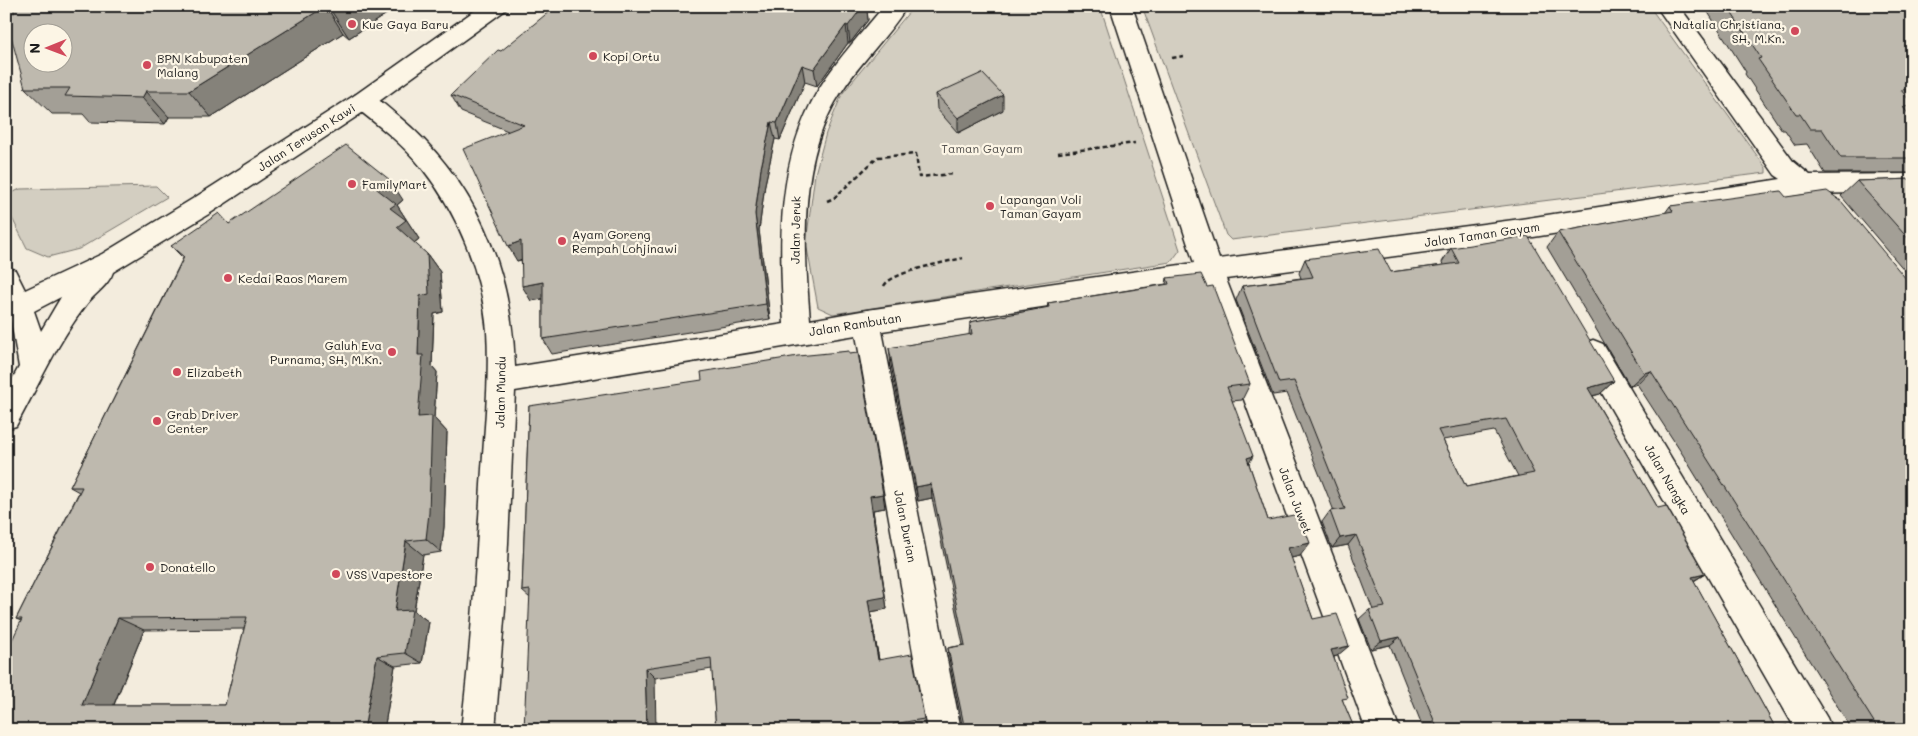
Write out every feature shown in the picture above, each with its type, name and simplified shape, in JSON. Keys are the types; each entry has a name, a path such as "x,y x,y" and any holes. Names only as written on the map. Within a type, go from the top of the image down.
{"street":[{"name":"Jalan Terusan Kawi","path":"111,261 203,205 363,100 496,6"},
{"name":"Jalan Jeruk","path":"798,332 792,253 793,205 802,155 822,103 840,76 896,6"},
{"path":"1121,6 1210,271"},
{"path":"1667,6 1784,168 1805,186 1835,207"},
{"name":"Jalan Mundu","path":"363,100 397,128 431,162 460,205 490,273 500,328 501,381 494,550 478,730"},
{"name":"Jalan Taman Gayam","path":"1210,271 1521,229 1805,186 1912,183"},
{"path":"1521,229 1536,254"},
{"path":"13,308 111,261"},
{"path":"6,417 66,312 80,293 111,261"},
{"name":"Jalan Rambutan","path":"501,381 798,332 1210,271"},
{"name":"Jalan Juwet","path":"1210,271 1383,730"},
{"path":"6,277 13,308 32,343 33,367"},
{"name":"Jalan Durian","path":"877,320 944,730"},
{"name":"Jalan Nangka","path":"1581,331 1815,730"}],"path":[{"path":"1058,153 1138,143"},
{"path":"793,205 820,204 834,198 878,158 916,154 919,177 954,174"},
{"path":"877,320 882,291 886,282 902,274 963,258"}],"green space":[{"name":"Taman Gayam","path":"914,6 1100,6 1180,250 1171,262 833,314 818,307 806,243 815,174 826,133 842,94"},
{"path":"1142,6 1649,6 1766,168 1766,173 1231,240 1226,235"},
{"path":"156,186 167,197 79,249 48,257 27,248 6,206 6,196 20,189"}],"building":[{"path":"12,6 326,6 189,91 146,91 142,98 65,96 70,88 25,88 6,16 14,13"},
{"path":"326,6 341,6 332,12"},
{"path":"556,6 863,6 848,26 846,25 814,69 802,65 777,123 771,122 761,168 755,214 766,304 543,339 543,282 522,286 521,241 508,246 463,149 524,125 451,95 498,50 501,51"},
{"path":"1727,6 1912,6 1912,89 1901,90 1912,104 1912,106 1903,107 1912,119 1912,158 1841,158 1822,129 1810,129 1800,114 1796,114 1758,59 1761,58"},
{"path":"982,73 1003,95 958,118 936,94"},
{"path":"346,145 390,180 377,189 396,204 390,208 406,220 397,227 427,254 429,294 420,296 418,355 423,355 418,417 432,416 429,513 426,539 406,541 395,611 412,610 405,653 377,656 364,730 6,730 6,653 22,619 16,619 82,487 70,487 184,257 171,246 219,213 229,224","holes":["247,617 225,705 82,705 118,618"]},
{"path":"1912,179 1912,243 1857,181"},
{"path":"1781,191 1786,197 1827,191 1841,201 1912,286 1912,730 1879,730 1651,371 1644,373 1558,232 1673,211 1670,206"},
{"path":"1528,236 1614,381 1588,388 1658,508 1666,506 1705,574 1692,577 1775,727 1787,725 1790,730 1438,730 1400,637 1381,641 1369,610 1385,607 1356,535 1340,538 1330,511 1345,509 1294,381 1279,383 1242,286 1313,277 1305,259 1379,249 1391,272 1459,263 1451,248","holes":["1506,419 1534,473 1466,487 1438,430"]},
{"path":"1201,274 1207,287 1213,286 1250,384 1227,387 1253,456 1247,458 1268,520 1299,514 1310,543 1288,548 1313,619 1337,614 1349,646 1331,650 1348,698 1342,699 1355,730 965,730 948,648 965,645 931,484 916,487 889,348 972,334 970,322 1049,307 1048,303 1169,284 1167,278"},
{"path":"849,351 849,354 858,353 883,494 870,496 885,597 868,600 878,660 912,654 924,719 893,724 894,730 716,730 711,658 645,668 647,730 524,730 530,590 522,591 529,406 702,380 701,372 798,356"}],"place":[{"name":"Kue Gaya Baru","path":"352,24"},
{"name":"Natalia Christiana, SH, M.Kn.","path":"1795,31"},
{"name":"Kopi Ortu","path":"593,56"},
{"name":"BPN Kabupaten Malang","path":"147,65"},
{"name":"FamilyMart","path":"352,184"},
{"name":"Lapangan Voli Taman Gayam","path":"990,206"},
{"name":"Ayam Goreng Rempah Lohjinawi","path":"562,241"},
{"name":"Kedai Raos Marem","path":"228,278"},
{"name":"Galuh Eva Purnama, SH, M.Kn.","path":"392,352"},
{"name":"Elizabeth","path":"177,372"},
{"name":"Grab Driver Center","path":"157,421"},
{"name":"Donatello","path":"150,567"},
{"name":"VSS Vapestore","path":"336,574"}]}
